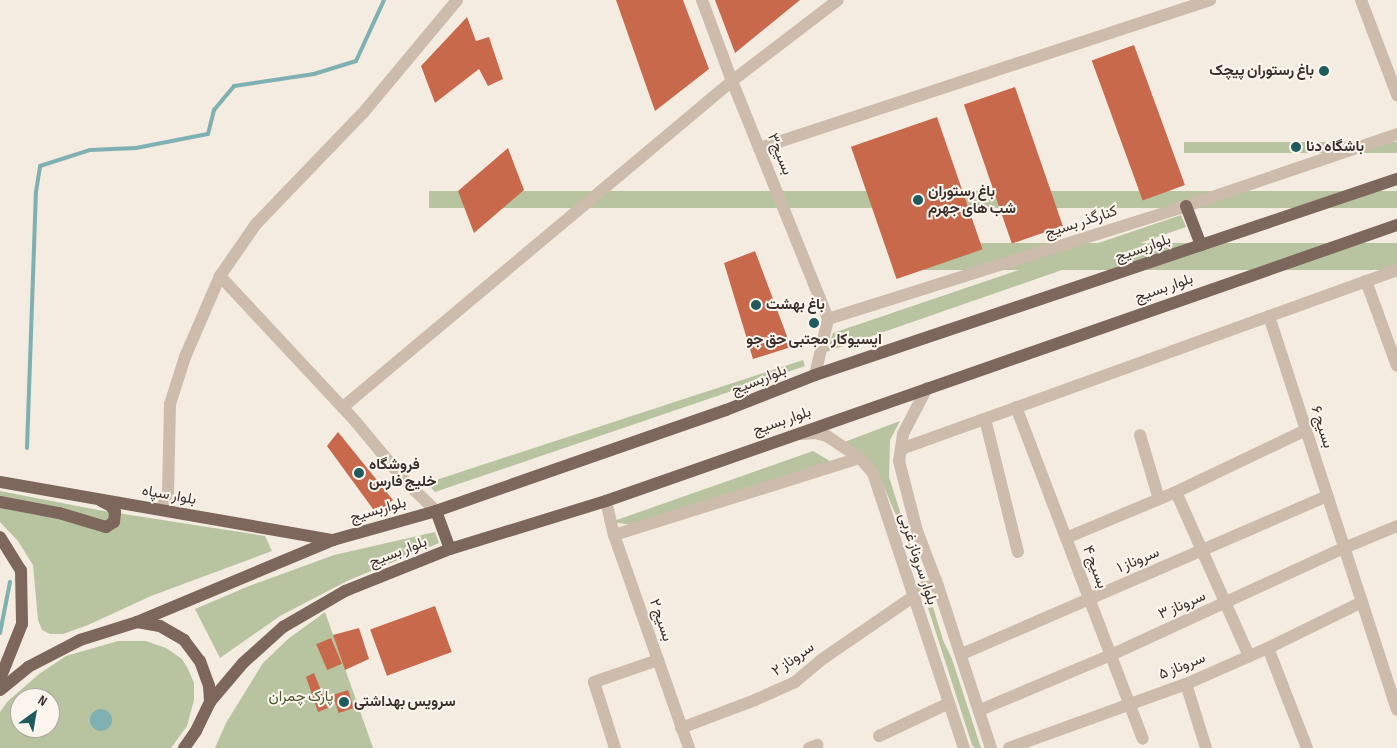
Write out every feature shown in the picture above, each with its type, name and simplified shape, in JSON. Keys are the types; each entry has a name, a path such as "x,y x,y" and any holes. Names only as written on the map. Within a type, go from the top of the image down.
{"main road":[{"name":"بلواربسیج","path":"0,690 28,668 62,648 103,631 137,622 332,540 436,511 726,410 814,375 1397,179"},
{"path":"1186,206 1202,245"},
{"name":"بلوار بسیج","path":"184,748 196,731 210,702 243,662 283,627 345,591 450,549 606,501 1397,224"},
{"name":"بلوار سپاه","path":"0,482 332,540"},
{"path":"0,502 59,513 101,526 110,525 115,520 115,510 94,498"},
{"path":"436,511 450,549"},
{"path":"0,537 21,570 22,624 0,679"},
{"path":"137,622 160,626 184,640 200,661 208,686 210,702"}],"street":[{"path":"161,510 168,492 170,404 185,357 220,276 256,224 363,113 457,0"},
{"name":"بسیج۳","path":"702,0 732,81 828,319"},
{"path":"342,407 732,81 838,0"},
{"path":"760,148 1210,0"},
{"path":"1361,0 1397,95"},
{"name":"کنارگذر بسیج","path":"828,319 1186,206 1397,134"},
{"path":"901,449 1397,270"},
{"path":"220,276 342,407 405,481 436,511"},
{"path":"1366,281 1397,366"},
{"name":"بسیج ۶","path":"1269,316 1397,710"},
{"path":"814,375 828,319"},
{"name":"بلوار سروناز غربی","path":"927,388 903,434 900,461 917,531 962,654 991,748"},
{"name":"بسیج ۴","path":"1016,408 1143,739"},
{"path":"985,419 1018,552"},
{"path":"1066,538 1176,492 1306,430"},
{"name":"بلوار سروناز غربی","path":"789,436 815,432 827,436 860,458 872,473 964,748"},
{"path":"1140,435 1159,499"},
{"path":"614,535 860,458"},
{"path":"1176,492 1249,656"},
{"name":"سروناز ۱","path":"962,654 1327,496"},
{"name":"بسیج ۲","path":"606,501 614,535 689,748"},
{"name":"سروناز ۳","path":"980,710 1111,655 1344,548 1397,526"},
{"name":"سروناز ۲","path":"681,728 755,700 795,682 821,660 914,596 924,587 938,586"},
{"name":"سروناز ۵","path":"1009,748 1186,684 1268,648 1362,602"},
{"path":"1268,648 1307,748"},
{"path":"615,748 594,682 658,660"},
{"path":"1186,684 1206,748"},
{"path":"879,736 949,703"}],"green space":[{"path":"1184,142 1397,142 1397,153 1184,153"},
{"path":"429,191 1397,191 1397,208 429,208"},
{"path":"1181,215 1186,227 826,352 833,333"},
{"path":"898,243 1397,243 1397,270 898,270"},
{"path":"803,360 805,366 435,492 427,483"},
{"path":"900,421 890,440 889,477 917,565 876,468 839,444"},
{"path":"813,451 840,467 649,527 611,522"},
{"path":"0,491 98,510 265,536 272,551 151,596 88,625 63,634 50,634 42,630 38,620 33,565 18,541 0,522"},
{"path":"435,532 439,543 347,581 280,616 220,658 195,609 249,586 334,555"},
{"path":"933,607 981,748 975,748 972,745 928,608"},
{"name":"پارک چمران","path":"325,612 373,748 215,748 226,723 263,663 288,639"},
{"path":"118,641 146,641 166,648 182,659 194,683 194,700 187,726 171,748 0,748 0,712 10,699 10,738 60,738 60,688 23,688 39,674 66,656"}],"water":[{"path":"97,709 105,709 112,716 112,724 105,731 97,731 90,724 90,716"}],"building":[{"path":"616,0 683,0 709,69 655,111"},
{"path":"715,0 800,0 735,53"},
{"path":"467,17 476,41 489,37 503,79 488,86 479,69 435,103 421,66"},
{"path":"1134,45 1185,185 1143,200 1092,60"},
{"path":"1015,87 1063,226 1012,244 964,105"},
{"name":"باغ رستوران شب های جهرم","path":"937,117 983,249 897,279 851,147"},
{"path":"508,148 524,190 474,233 458,191"},
{"name":"باغ بهشت","path":"755,251 791,347 753,359 724,263"},
{"name":"فروشگاه خلیج فارس","path":"338,432 393,500 385,507 373,509 327,446"},
{"path":"435,606 452,652 387,676 370,630"},
{"path":"359,628 369,659 345,670 333,635"},
{"path":"331,638 342,664 327,670 316,644"},
{"path":"314,673 328,708 318,712 306,677"},
{"name":"سرویس بهداشتی","path":"348,690 354,708 339,713 333,695"}],"waterway":[{"path":"27,448 36,192 40,166 90,150 136,148 208,134 214,110 234,86 314,74 356,61 384,0"},
{"path":"0,633 10,582"}],"place":[{"name":"باغ رستوران پیچک","path":"1324,71"},
{"name":"باشگاه دنا","path":"1296,147"},
{"name":"باغ رستوران شب های جهرم","path":"918,200"},
{"name":"باغ بهشت","path":"756,305"},
{"name":"ایسیوکار مجتبی حق جو","path":"814,323"},
{"name":"فروشگاه خلیج فارس","path":"359,473"},
{"name":"سرویس بهداشتی","path":"344,702"}]}
